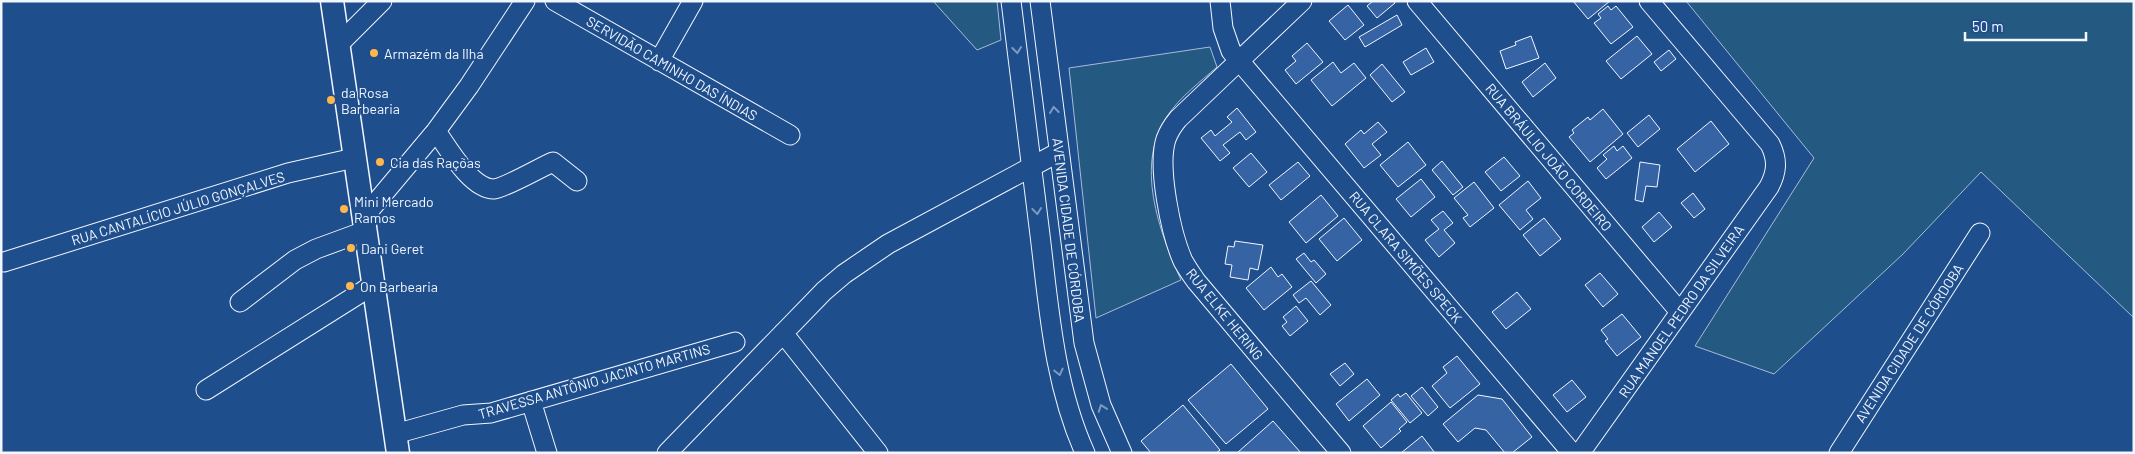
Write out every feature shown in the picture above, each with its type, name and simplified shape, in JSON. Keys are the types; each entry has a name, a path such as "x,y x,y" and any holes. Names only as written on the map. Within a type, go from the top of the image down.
{"main road":[{"path":"332,1 397,443"}],"street":[{"path":"339,44 382,1"},
{"path":"240,302 295,260 364,225 469,86 525,1"},
{"name":"SERVIDÃO CAMINHO DAS ÍNDIAS","path":"555,1 790,135"},
{"path":"659,61 692,1"},
{"path":"1011,1 1057,366 1072,421 1086,453"},
{"name":"AVENIDA CIDADE DE CÓRDOBA","path":"1040,1 1084,343 1101,405 1121,453"},
{"name":"RUA CLARA SIMÕES SPECK","path":"1220,1 1226,40 1231,51 1572,453"},
{"name":"RUA ELKE HERING","path":"1302,1 1178,119 1166,140 1164,178 1176,240 1184,262 1196,281 1341,453"},
{"name":"RUA BRÁULIO JOÃO CORDEIRO","path":"1417,1 1680,312"},
{"name":"RUA MANOEL PEDRO DA SILVEIRA","path":"1580,453 1769,187 1776,168 1775,155 1770,144 1649,1"},
{"path":"436,131 473,180 484,187 496,189 554,162 577,180"},
{"path":"668,453 824,291 866,258 888,244 1059,152"},
{"name":"RUA CANTALÍCIO JÚLIO GONÇALVES","path":"4,262 288,173 354,158"},
{"name":"AVENIDA CIDADE DE CÓRDOBA","path":"1839,453 1980,233"},
{"path":"206,390 373,285"},
{"path":"783,333 878,453"},
{"name":"TRAVESSA ANTÔNIO JACINTO MARTINS","path":"397,443 463,415 491,413 735,342"},
{"path":"532,401 547,453"}],"shaded area":[{"path":"933,1 997,1 1001,40 977,50"},
{"path":"1686,1 2134,1 2134,318 1981,172 1903,254 1774,374 1695,346 1814,158"},
{"path":"1210,47 1217,67 1173,108 1158,134 1153,155 1151,176 1158,219 1181,280 1096,318 1069,68"}],"building":[{"path":"1373,1 1394,1 1395,3 1377,18 1367,6"},
{"path":"1573,1 1610,1 1588,19"},
{"path":"1348,5 1364,25 1345,40 1329,21"},
{"path":"1608,6 1611,10 1616,6 1633,27 1611,44 1594,23 1601,18 1598,14"},
{"path":"1397,15 1402,25 1365,47 1359,37"},
{"path":"1531,36 1539,58 1506,69 1500,51 1516,45 1515,42"},
{"path":"1637,36 1652,54 1621,79 1606,61"},
{"path":"1307,43 1323,62 1296,84 1285,70 1296,61 1292,56"},
{"path":"1426,48 1434,62 1411,75 1403,62"},
{"path":"1669,50 1676,59 1661,71 1654,62"},
{"path":"1333,62 1341,73 1354,63 1366,78 1332,106 1311,80"},
{"path":"1545,63 1556,78 1533,97 1522,82"},
{"path":"1382,64 1405,92 1392,102 1370,75"},
{"path":"1237,108 1256,132 1246,140 1240,132 1223,145 1230,153 1220,161 1201,138 1211,130 1215,136 1232,122 1227,117"},
{"path":"1603,109 1623,134 1590,162 1569,137 1574,133 1572,130 1588,117 1590,120"},
{"path":"1649,115 1660,129 1638,147 1627,133"},
{"path":"1711,121 1729,144 1695,172 1677,149"},
{"path":"1378,122 1387,132 1372,144 1381,155 1364,168 1345,144 1361,130 1364,134"},
{"path":"1408,142 1426,165 1398,187 1380,165"},
{"path":"1614,146 1617,151 1623,146 1632,158 1606,179 1597,168 1607,159 1603,155"},
{"path":"1251,153 1267,172 1249,187 1233,168"},
{"path":"1504,157 1520,176 1501,191 1485,172"},
{"path":"1442,161 1463,187 1453,195 1432,170"},
{"path":"1298,162 1310,176 1281,200 1269,185"},
{"path":"1640,162 1660,165 1657,187 1646,186 1643,202 1635,200"},
{"path":"1421,179 1435,197 1411,217 1396,199"},
{"path":"1528,181 1541,198 1526,210 1533,219 1520,230 1499,205"},
{"path":"1474,182 1494,208 1470,227 1463,218 1468,215 1454,198"},
{"path":"1693,193 1705,209 1694,218 1681,203"},
{"path":"1321,195 1338,216 1306,243 1289,222"},
{"path":"1443,211 1453,223 1444,230 1455,243 1439,257 1425,240 1439,229 1431,220"},
{"path":"1659,212 1672,227 1654,242 1642,227"},
{"path":"1344,218 1362,240 1337,261 1319,239"},
{"path":"1544,218 1561,239 1540,256 1523,235"},
{"path":"1235,241 1263,245 1258,270 1250,268 1248,280 1230,277 1232,265 1225,264 1228,246 1234,247"},
{"path":"1304,253 1311,262 1314,260 1326,274 1316,283 1296,259"},
{"path":"1271,267 1278,277 1282,274 1292,287 1264,310 1246,288"},
{"path":"1600,273 1618,294 1603,307 1585,285"},
{"path":"1311,281 1331,305 1320,315 1306,298 1299,303 1293,295"},
{"path":"1517,292 1531,309 1506,329 1492,312"},
{"path":"1296,306 1308,321 1290,336 1282,326 1287,322 1283,317"},
{"path":"1622,314 1641,337 1617,356 1605,341 1608,339 1601,330"},
{"path":"1457,356 1480,384 1450,408 1432,386 1447,373 1443,367"},
{"path":"1345,363 1354,374 1340,386 1330,374"},
{"path":"1231,364 1268,409 1226,444 1188,400"},
{"path":"1367,379 1380,395 1349,421 1336,404"},
{"path":"1572,380 1586,397 1567,412 1553,395"},
{"path":"1422,387 1438,407 1428,416 1411,396"},
{"path":"1406,393 1422,413 1410,423 1391,400 1398,394 1400,397"},
{"path":"1478,395 1502,399 1532,437 1512,453 1505,453 1486,430 1475,428 1458,442 1443,424"},
{"path":"1391,402 1407,422 1399,429 1401,431 1381,448 1363,426"},
{"path":"1183,405 1220,450 1216,453 1151,453 1141,441"},
{"path":"1273,421 1301,453 1237,453"},
{"path":"1422,436 1435,453 1401,453"}],"place":[{"name":"Armazém da Ilha","path":"374,53"},
{"name":"da Rosa Barbearia","path":"331,100"},
{"name":"Cia das Raçõas","path":"380,162"},
{"name":"Mini Mercado Ramos","path":"344,209"},
{"name":"Dani Geret","path":"351,248"},
{"name":"On Barbearia","path":"350,286"}]}
